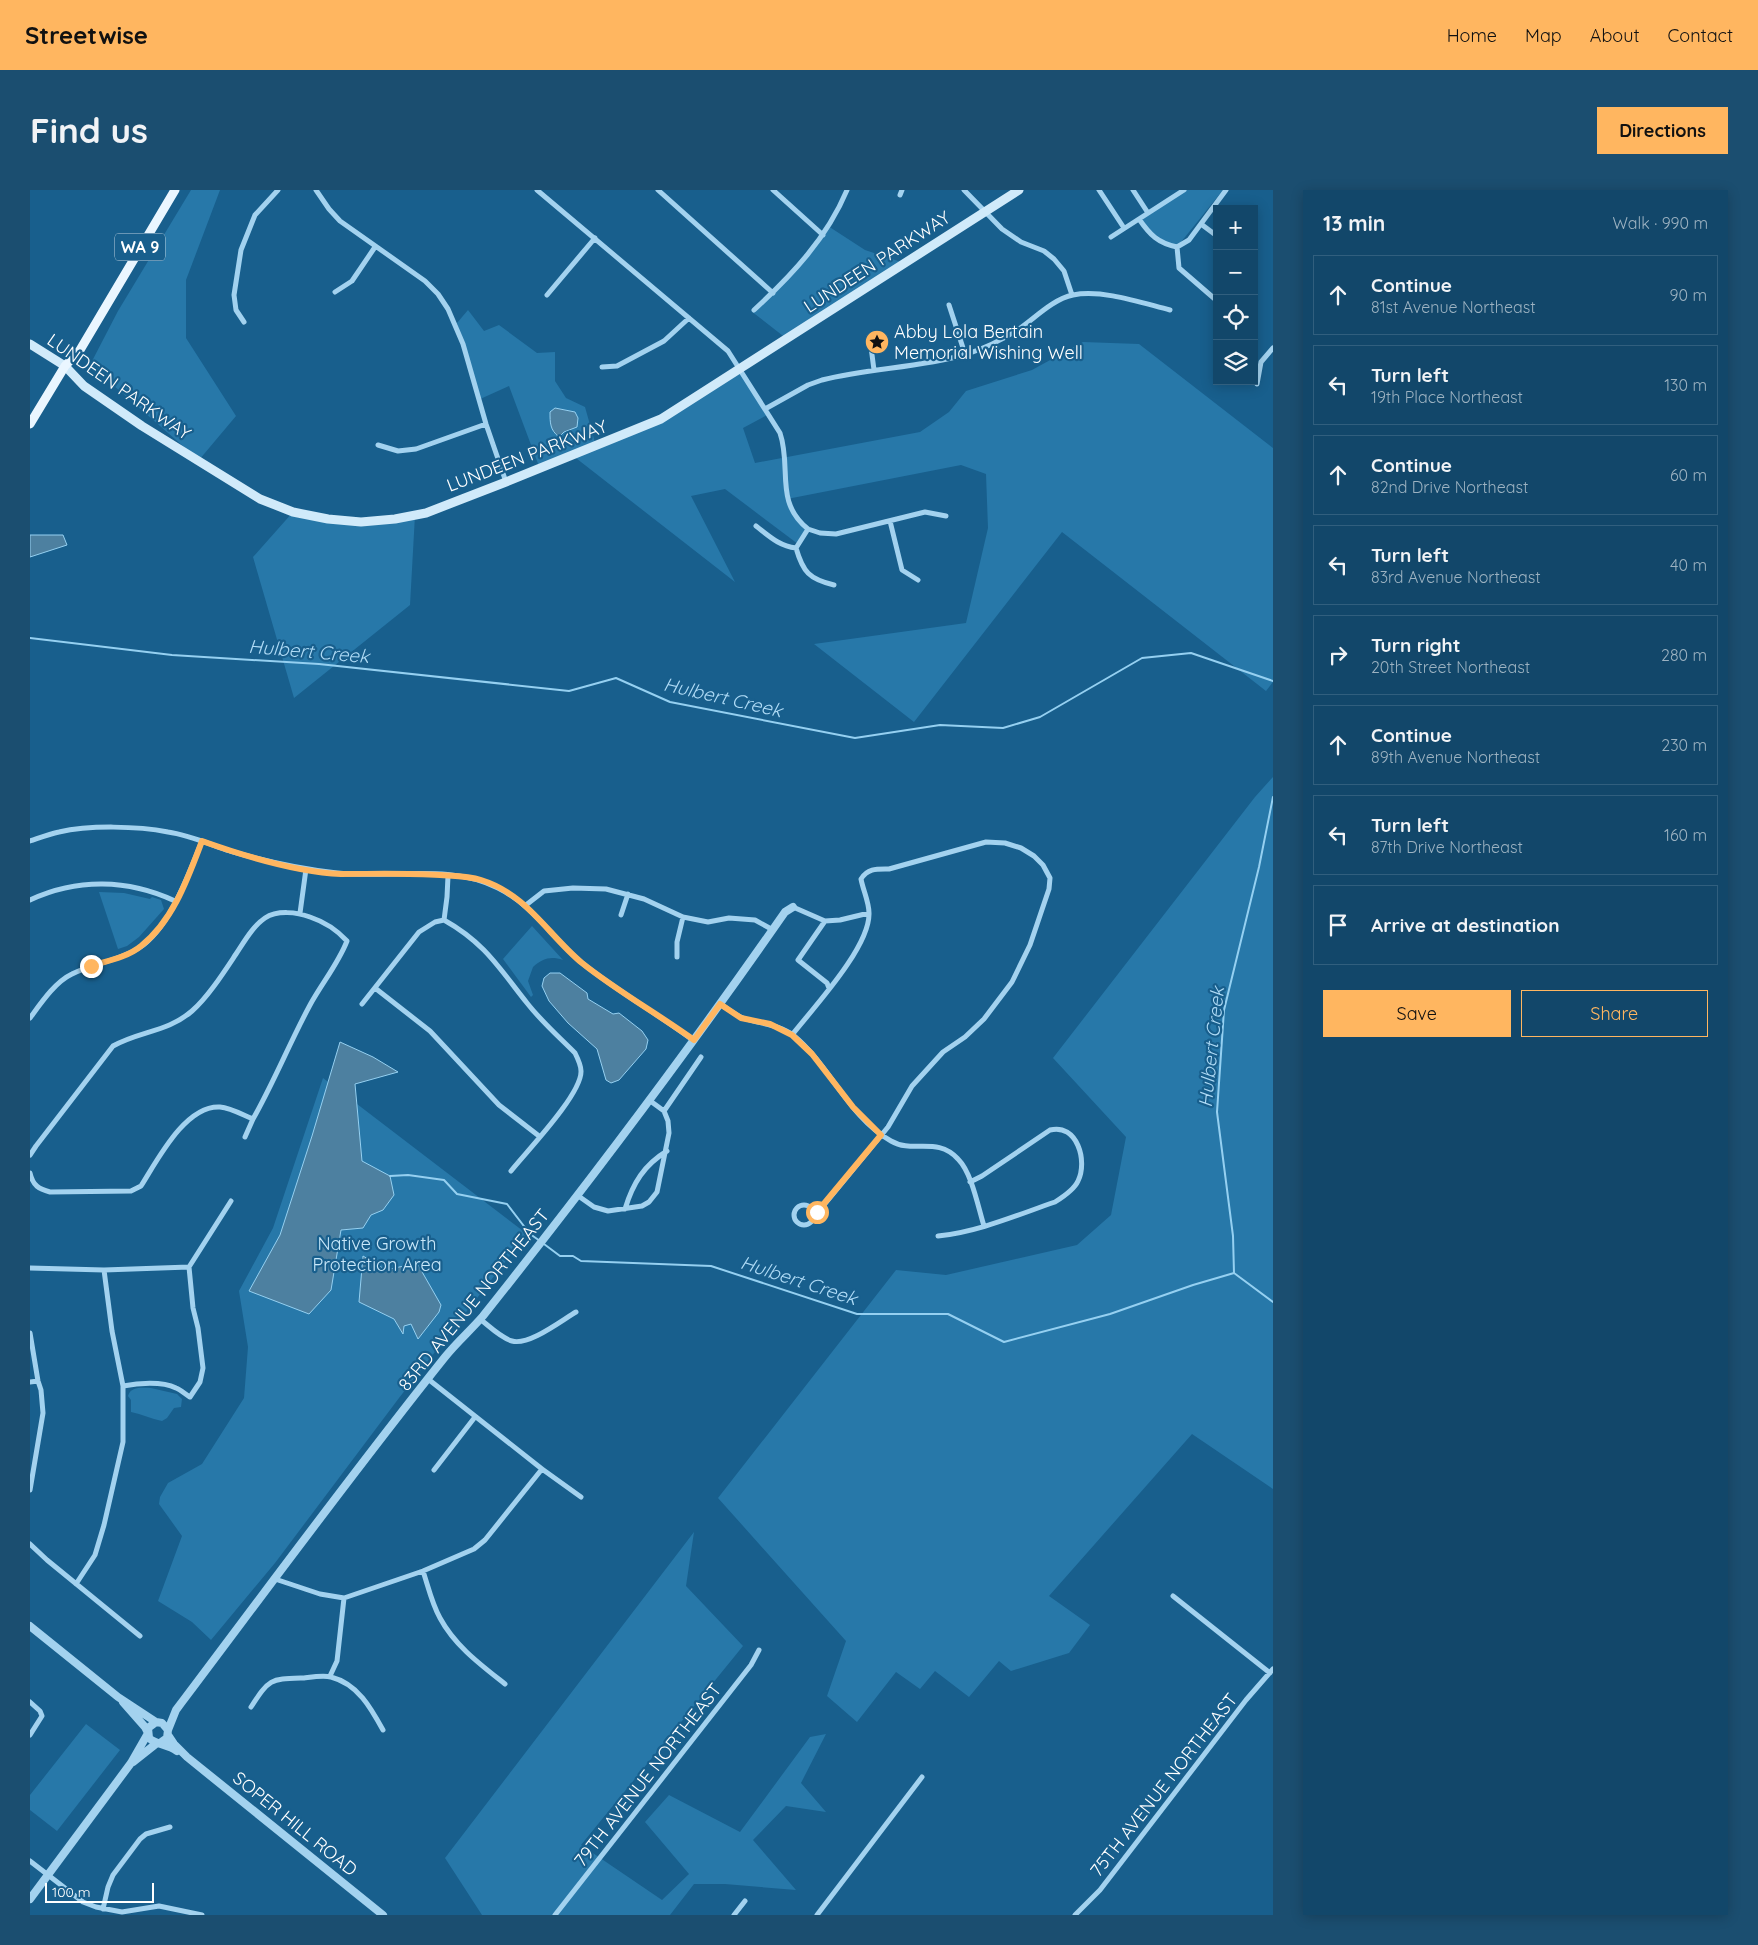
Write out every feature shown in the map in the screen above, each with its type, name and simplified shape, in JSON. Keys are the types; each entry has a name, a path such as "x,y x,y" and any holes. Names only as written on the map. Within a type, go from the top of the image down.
{"main road":[{"name":"WA 9","path":"30,424 66,366 80,350 175,190"},
{"name":"LUNDEEN PARKWAY","path":"30,344 66,366 84,386 168,444 260,499 293,512 328,519 361,522 396,519 426,512 506,482 661,419 1019,190"}],"street":[{"path":"244,322 236,310 234,295 241,250 255,215 278,190"},
{"path":"316,190 329,210 340,221 425,281 443,301 463,344 486,424 506,482"},
{"path":"537,190 728,351 780,433 784,444 787,499 798,521 808,529 820,533 836,534 925,512 946,516"},
{"path":"658,190 773,293"},
{"path":"774,190 823,235"},
{"path":"754,310 806,258 837,212 847,190"},
{"path":"964,190 1002,229 1021,242 1044,252 1054,259 1064,271 1072,295"},
{"path":"1099,190 1124,228"},
{"path":"1133,190 1148,213"},
{"path":"1111,237 1184,190"},
{"path":"1139,219 1148,233 1164,245 1177,247 1189,240 1226,190"},
{"path":"1201,224 1213,233"},
{"path":"547,295 594,238"},
{"path":"335,292 352,280 375,247"},
{"path":"1177,247 1179,268 1213,297"},
{"path":"765,409 808,385 822,380 941,360 992,344 1072,295 1105,295 1170,310"},
{"path":"949,305 965,354"},
{"path":"602,367 617,366 664,341 688,318"},
{"path":"871,347 874,370"},
{"path":"1258,378 1261,362 1273,348"},
{"path":"378,445 398,451 416,449 486,424"},
{"path":"890,521 902,570 918,580"},
{"path":"756,526 778,543 786,547 796,548"},
{"path":"808,529 796,548 800,563 807,574 819,581 834,585"},
{"path":"30,841 58,832 81,828 152,830 170,832 251,857 306,869 339,874 404,873 481,880 499,888 526,905 582,963 694,1040"},
{"path":"30,1018 53,990 70,975 140,947 169,915 202,841"},
{"path":"792,1035 852,959 864,934 869,913 861,879 865,873 874,869 889,869 986,842 1005,843 1021,848 1034,856 1043,865 1050,878 1050,889 1030,945 1012,982 984,1019 943,1052 912,1086 888,1127 814,1214 812,1221 803,1225 797,1222 794,1216 797,1207 803,1205 812,1208 814,1214"},
{"path":"300,913 306,869"},
{"path":"444,920 448,897 448,876"},
{"path":"30,900 58,889 82,884 108,884 150,891 175,901"},
{"path":"526,905 544,891 573,888 606,889 644,899 683,917 708,922 729,918 755,920 773,930"},
{"path":"621,915 628,894"},
{"path":"793,907 825,922 869,913"},
{"name":"83RD AVENUE NORTHEAST","path":"168,1732 176,1710 275,1579 447,1354 480,1319 577,1195 694,1040 785,912 793,907"},
{"path":"30,1156 113,1046 125,1040 167,1028 182,1019 194,1010 234,958 250,932 265,918 280,913 300,913 322,921 338,931 347,941 342,955 322,982 306,1012 245,1138"},
{"path":"677,957 677,942 683,917"},
{"path":"362,1004 418,932 435,922 444,920 462,930 497,962 528,1004 575,1053 581,1072 579,1082 568,1102 511,1171"},
{"path":"825,922 798,960 826,983 829,988"},
{"path":"375,988 430,1030 499,1105 539,1136"},
{"path":"720,1004 741,1018 782,1029 792,1035 812,1054 853,1107 881,1135 893,1143 906,1146 934,1145 950,1151 964,1166 984,1226"},
{"path":"664,1111 701,1057"},
{"path":"577,1195 594,1207 608,1211 642,1206 649,1202 656,1192 667,1151 669,1133 668,1121 664,1111 649,1100"},
{"path":"30,1174 33,1184 41,1190 50,1192 131,1191 141,1186 178,1130 194,1116 210,1109 221,1107 253,1119"},
{"path":"938,1236 984,1226 1055,1202 1072,1189 1078,1181 1081,1169 1079,1147 1074,1136 1066,1130 1057,1128 1050,1130 982,1176 970,1182"},
{"path":"625,1208 630,1192 641,1174 653,1159 667,1151"},
{"path":"123,1386 132,1384 161,1384 176,1387 190,1397 200,1382 203,1368 190,1267 231,1201"},
{"path":"30,1268 104,1270 190,1267"},
{"path":"76,1584 94,1554 115,1482 123,1442 123,1386 112,1330 104,1270"},
{"path":"480,1319 513,1341 522,1341 534,1337 576,1312"},
{"path":"30,1333 41,1390 43,1413 30,1490"},
{"path":"428,1379 474,1417 581,1497"},
{"path":"30,1382 38,1381"},
{"path":"434,1470 474,1417"},
{"path":"275,1579 320,1594 344,1598 422,1571 474,1548 485,1540 542,1469"},
{"path":"30,1544 140,1636"},
{"path":"422,1571 440,1618 449,1632 476,1660 505,1684"},
{"path":"1173,1596 1272,1671"},
{"path":"330,1676 337,1661 344,1598"},
{"path":"30,1626 118,1696 165,1725 168,1732 165,1740 131,1763"},
{"name":"79TH AVENUE NORTHEAST","path":"556,1915 751,1665 759,1650"},
{"name":"75TH AVENUE NORTHEAST","path":"1075,1915 1100,1890 1246,1700 1272,1671"},
{"path":"251,1707 263,1689 276,1679 330,1676 350,1686 360,1694 383,1730"},
{"path":"118,1696 146,1726 151,1740 158,1743"},
{"path":"30,1702 40,1711 42,1716 41,1721 30,1735"},
{"name":"83RD AVENUE NORTHEAST","path":"158,1722 176,1710"},
{"path":"30,1899 131,1763 150,1725 158,1722"},
{"name":"SOPER HILL ROAD","path":"168,1732 174,1744 188,1757 383,1915"},
{"name":"SOPER HILL ROAD","path":"158,1743 188,1757"},
{"path":"817,1915 922,1777"},
{"path":"103,1908 113,1875 140,1839 146,1834 170,1827"},
{"path":"30,1861 83,1902 122,1912 160,1906 202,1915"},
{"path":"734,1915 745,1901"}],"green space":[{"path":"191,190 220,190 186,280 186,338 236,416 199,460 90,365 118,311"},
{"path":"1184,190 1223,190 1177,247 1156,238 1139,219"},
{"path":"828,226 865,250 904,263 787,339 751,311 773,293"},
{"path":"468,310 484,331 499,325 537,353 555,352 555,381 566,398 585,407 596,446 637,430 740,369 769,414 743,428 755,463 920,432 949,412 966,391 1032,370 1083,342 1139,344 1273,448 1273,682 1266,691 1062,532 914,722 814,644 966,623 988,528 986,474 961,465 787,499 808,529 798,544 725,489 691,496 735,582 572,455 540,469 509,386 478,400 457,323","holes":["555,408 565,411 571,430 564,432 559,437 554,433 550,424"]},
{"path":"293,512 361,522 415,515 410,605 294,698 253,557"},
{"path":"1273,777 1273,1489 1192,1434 1049,1596 1090,1625 1069,1653 1011,1671 999,1661 969,1697 935,1671 920,1689 896,1672 857,1722 827,1696 846,1641 718,1498 896,1270 946,1275 1077,1245 1111,1215 1126,1137 1053,1058 1255,797"},
{"path":"99,892 124,893 150,899 152,897 161,900 164,909 139,937 127,946 118,949"},
{"path":"532,926 563,960 547,959 533,967 528,981 533,995 531,997 503,959"},
{"name":"Native Growth Protection Area","path":"323,1078 527,1234 399,1398 275,1563 211,1640 192,1622 158,1601 182,1536 159,1504 160,1497 168,1483 202,1464 244,1398 248,1347 239,1291 273,1228"},
{"path":"137,1388 151,1388 177,1394 182,1399 181,1407 174,1408 167,1418 162,1421 131,1412 129,1393"},
{"path":"694,1532 686,1586 743,1646 581,1845 662,1900 689,1874 645,1822 669,1795 740,1832 810,1737 826,1734 801,1783 826,1812 786,1806 753,1840 796,1890 725,1884 694,1884 670,1915 482,1915 445,1858"},
{"path":"86,1724 120,1750 57,1831 30,1810 30,1795"}],"shaded area":[{"path":"555,408 575,412 578,418 577,427 564,432 559,437 552,429 550,423 550,412"},
{"path":"30,535 63,535 67,545 30,557"},
{"path":"550,973 560,973 587,993 588,999 613,1014 619,1013 642,1031 648,1040 646,1049 619,1080 611,1083 606,1080 597,1049 568,1023 549,1001 542,986 544,978"},
{"path":"340,1042 373,1057 398,1072 355,1084 362,1161 390,1176 394,1195 383,1210 371,1215 363,1228 341,1230 331,1290 309,1314 249,1291 280,1235"},
{"path":"363,1256 386,1270 417,1263 441,1305 439,1312 418,1339 411,1324 404,1326 403,1334 394,1319 359,1302"}],"waterway":[{"name":"Hulbert Creek","path":"30,638 172,655 319,664 569,691 616,678 670,702 855,738 940,725 1003,728 1040,717 1142,658 1191,653 1273,681"},
{"name":"Hulbert Creek","path":"1273,797 1259,867 1224,1010 1217,1112 1233,1236 1234,1273 1273,1302"},
{"path":"390,1176 408,1175 444,1180 457,1194 507,1204 530,1234 540,1241"},
{"name":"Hulbert Creek","path":"544,1244 560,1256 573,1256 581,1261 711,1266 857,1314 948,1314 1004,1342 1110,1314 1234,1273"}],"place":[{"name":"Abby Lola Bertain Memorial Wishing Well","path":"877,342"}],"route":[{"path":"91,966 119,957 140,947 158,929 169,915 202,841 271,862 339,874 404,873 481,880 499,888 526,905 582,963 694,1040 720,1004 741,1018 770,1024 782,1029 792,1035 812,1054 853,1107 881,1135 817,1212"}]}
